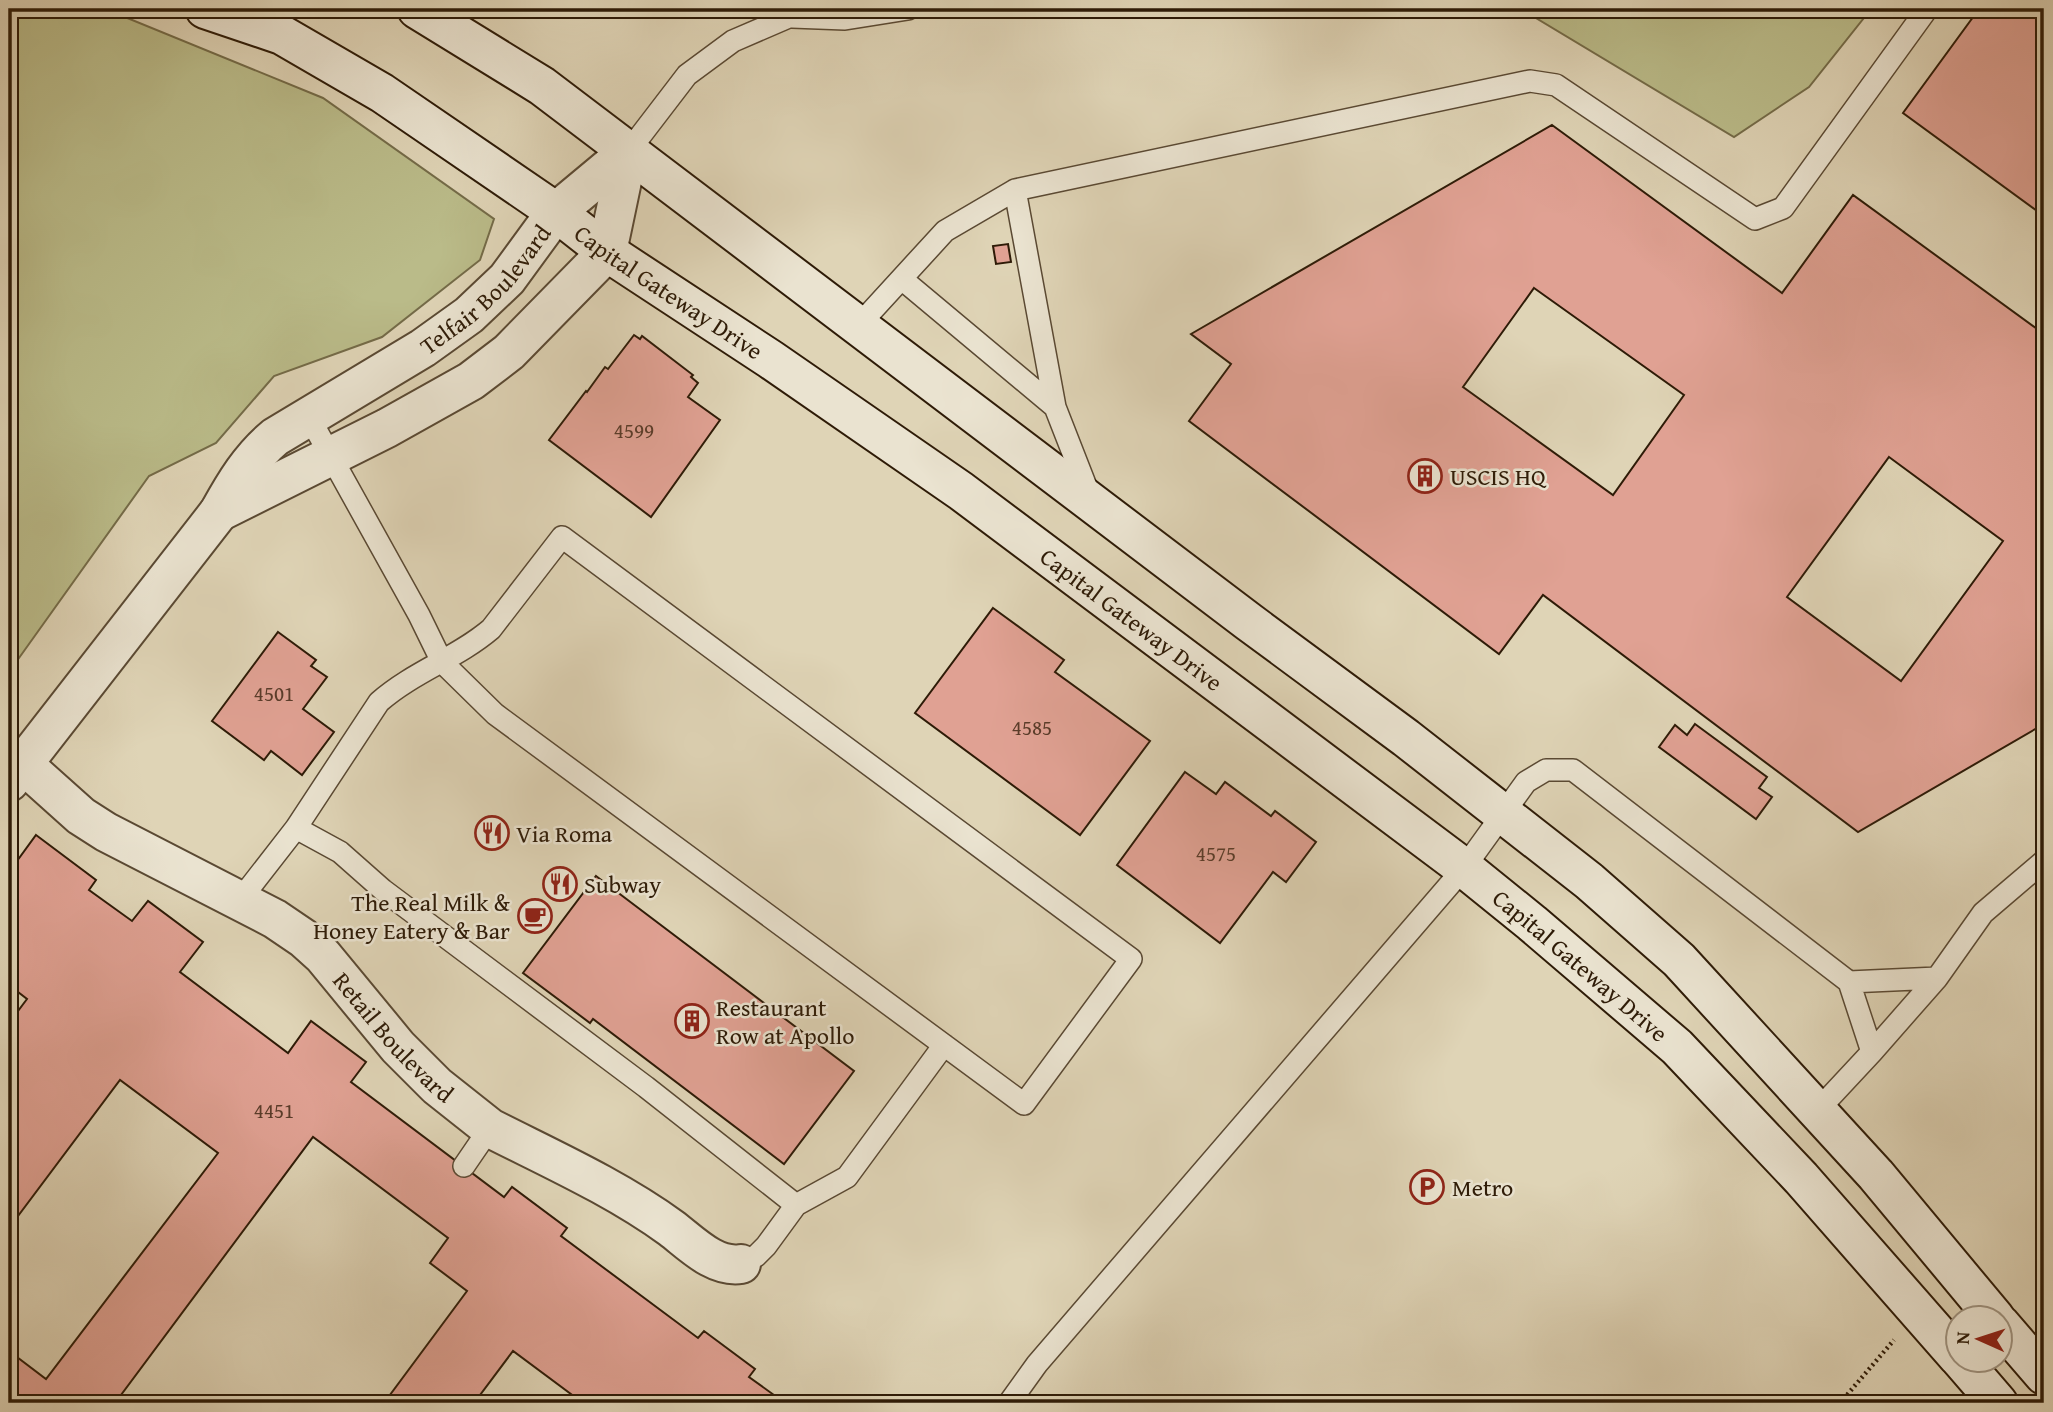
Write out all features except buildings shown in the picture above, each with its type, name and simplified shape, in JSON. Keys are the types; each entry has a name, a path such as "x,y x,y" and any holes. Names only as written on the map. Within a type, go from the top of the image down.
{"street":[{"name":"Capital Gateway Drive","path":"205,9 282,35 382,93 556,212 607,252 770,359 961,491 1464,868 1677,1047 1801,1178 1944,1340"},
{"path":"418,9 542,86 1406,738 1589,881 1679,960 1876,1174 1983,1304"},
{"name":"Telfair Boulevard","path":"16,773 219,512 239,476 256,453 275,437 423,348 469,315 507,279 556,212 628,152"},
{"path":"607,252 628,152"},
{"name":"Telfair Boulevard","path":"219,512 332,456 471,381 509,352 607,252"},
{"name":"Retail Boulevard","path":"16,773 98,826 275,919 303,938 323,956 398,1048 437,1086 490,1128 616,1193 658,1219 707,1255 732,1265 741,1264"},
{"path":"2014,1340 2044,1375"},
{"name":"Capital Gateway Drive","path":"1973,1374 1998,1403"}],"lane":[{"path":"628,152 687,75 733,41 807,9"},
{"path":"786,17 845,19 908,9"},
{"path":"858,326 903,280 945,231 1015,190 1530,81 1556,85 1755,219 1783,208 1927,9"},
{"path":"1015,190 1055,407 1092,502"},
{"path":"903,280 1055,407"},
{"path":"240,900 296,828 379,702 397,687 442,662 479,640 491,629 562,537 1131,959 1024,1104 495,714 442,662 419,615 309,417"},
{"path":"1009,1403 1037,1364 1464,868 1526,782 1546,770 1573,770 1849,982 1872,1052"},
{"path":"296,828 340,852 383,890 646,1087 796,1205"},
{"path":"1817,1111 1937,978 1983,913 2044,861"},
{"path":"1849,982 1937,978"},
{"path":"741,1264 761,1251 796,1205 847,1177 944,1045"},
{"path":"464,1166 490,1128"}],"path":[{"path":"1840,1403 1944,1343"}],"green space":[{"path":"9,9 58,9 120,15 323,98 494,219 480,260 382,337 274,376 216,443 149,476 9,672"},
{"path":"1521,9 1871,9 1809,87 1734,137"}],"place":[{"name":"USCIS HQ","path":"1425,476"},
{"name":"Via Roma","path":"492,833"},
{"name":"Subway","path":"560,884"},
{"name":"The Real Milk & Honey Eatery & Bar","path":"535,916"},
{"name":"Restaurant Row at Apollo","path":"692,1021"},
{"name":"Metro","path":"1427,1187"}]}
